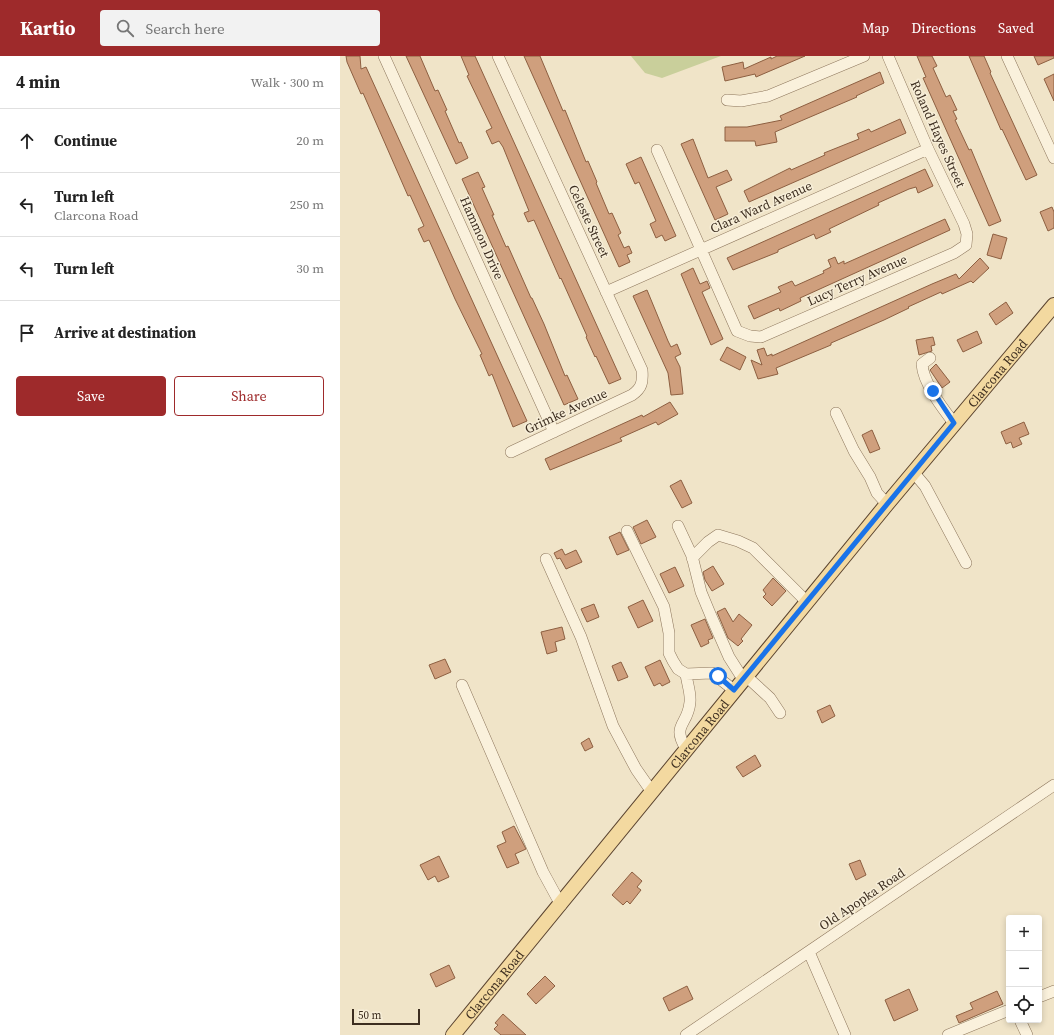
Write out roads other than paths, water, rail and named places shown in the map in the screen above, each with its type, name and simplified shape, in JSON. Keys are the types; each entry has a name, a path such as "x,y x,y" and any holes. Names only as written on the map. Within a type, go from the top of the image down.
{"main road":[{"name":"Clarcona Road","path":"453,1035 561,905 686,749 887,504 1054,305"}],"street":[{"name":"Hammon Drive","path":"384,56 554,432"},
{"name":"Celeste Street","path":"498,56 642,370 643,380 640,390 632,395"},
{"path":"727,100 741,101 768,96 864,56"},
{"name":"Roland Hayes Street","path":"888,56 928,149 964,224"},
{"path":"1007,56 1054,158"},
{"name":"Clara Ward Avenue","path":"606,292 928,149"},
{"path":"657,150 701,250"},
{"name":"Lucy Terry Avenue","path":"701,250 737,331 750,336 761,337 954,253 966,245 967,234 964,224"},
{"path":"930,358 922,364 924,374 933,391 954,423"},
{"name":"Grimke Avenue","path":"511,452 632,395"},
{"path":"836,413 854,451 870,477 877,493 887,504"},
{"path":"914,473 925,486 966,563"},
{"path":"678,526 692,558 701,592 741,682"},
{"path":"627,531 664,607 669,633 669,653 678,669 686,674 712,673 741,682 770,698 780,713"},
{"path":"692,558 708,542 718,535 738,541 753,548 807,602"},
{"path":"546,559 581,637 613,726 636,769 652,792"},
{"path":"686,674 690,704 688,713 680,728 679,734 686,749"},
{"path":"462,684 543,872 561,905"},
{"name":"Old Apopka Road","path":"686,1035 1054,785"},
{"path":"809,952 845,1035"},
{"path":"948,1035 1006,1011"},
{"path":"1021,1023 1027,1035"}]}
